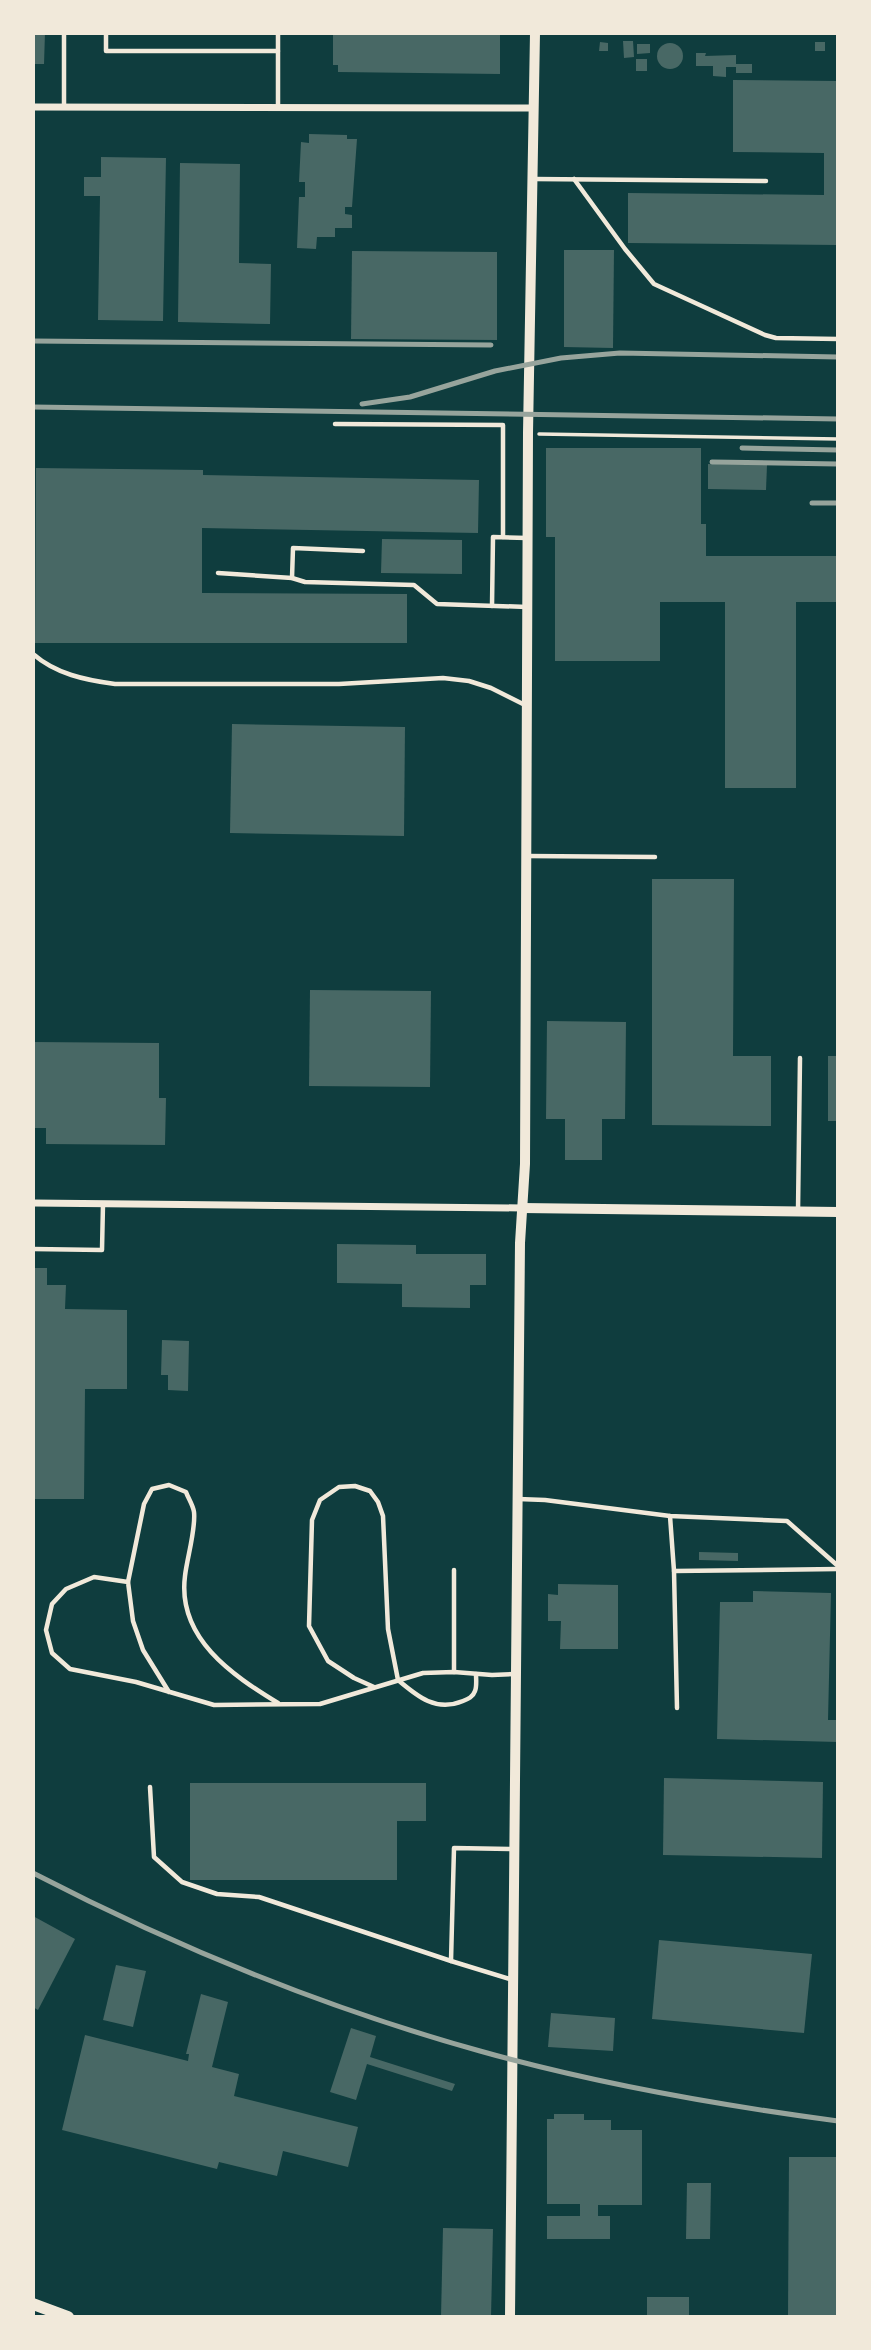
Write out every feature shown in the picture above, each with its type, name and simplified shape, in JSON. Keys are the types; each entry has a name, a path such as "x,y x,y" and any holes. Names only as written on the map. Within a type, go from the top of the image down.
{"main road":[{"path":"33,2304 51,2314 68,2317"}],"street":[{"path":"510,2317 517,1499 525,1164 528,415 535,33"},
{"path":"33,107 534,108"},
{"path":"33,1203 838,1212"}],"lane":[{"path":"64,33 64,107"},
{"path":"106,33 106,51 278,51"},
{"path":"278,33 278,107"},
{"path":"533,179 766,181"},
{"path":"574,179 654,284 765,335 776,338 838,339"},
{"path":"335,424 503,425 503,537"},
{"path":"492,607 493,537 527,538"},
{"path":"292,578 293,548 363,551"},
{"path":"218,573 292,578 305,582 414,585 437,604 528,607"},
{"path":"33,654 42,662 64,673 115,684 339,684 443,678 468,681 491,688 526,705"},
{"path":"526,856 655,857"},
{"path":"798,1211 800,1058"},
{"path":"33,1249 102,1250 103,1204"},
{"path":"169,1692 144,1650 133,1621 128,1582 144,1504 152,1489 169,1485 186,1492 194,1512 184,1578 185,1601 191,1626 212,1654 243,1682 281,1705"},
{"path":"374,1687 328,1661 309,1626 312,1520 320,1500 339,1487 355,1486 370,1491 383,1516 388,1629 398,1680 420,1698 443,1706 470,1699 475,1692 477,1674"},
{"path":"517,1499 670,1516 787,1521 838,1567"},
{"path":"670,1516 677,1708"},
{"path":"674,1571 838,1567"},
{"path":"454,1570 454,1672"},
{"path":"128,1582 94,1577 66,1589 52,1604 46,1630 52,1653 70,1669 136,1682 214,1704 281,1705 320,1704 423,1673 516,1674"},
{"path":"150,1787 154,1857 182,1882 216,1894 259,1897 513,1980"},
{"path":"451,1961 454,1848 515,1849"}],"path":[{"path":"528,433 838,439"}],"building":[{"path":"33,33 45,33 44,64 33,64"},
{"path":"333,33 500,33 500,74 338,72 338,65 333,65"},
{"path":"623,41 633,41 634,57 624,58"},
{"path":"600,42 608,43 608,51 599,51"},
{"path":"815,42 825,42 825,51 815,51"},
{"path":"670,43 679,47 683,56 679,65 670,69 661,65 657,56 661,47"},
{"path":"637,44 650,44 650,53 637,54"},
{"path":"696,53 706,53 705,56 736,55 736,64 752,64 752,73 736,73 736,67 726,67 726,77 713,76 713,66 696,66"},
{"path":"636,59 647,59 647,71 636,71"},
{"path":"733,80 838,81 838,245 628,243 628,193 824,195 824,153 733,152"},
{"path":"309,134 347,135 347,139 357,139 352,207 345,207 345,214 352,215 352,228 335,228 335,237 317,237 316,249 297,248 299,197 305,197 305,182 299,182 301,142 309,143"},
{"path":"101,157 166,158 163,321 98,320 100,196 84,196 84,177 101,177"},
{"path":"180,163 240,164 239,263 271,264 270,324 178,322"},
{"path":"564,250 614,250 613,348 564,347"},
{"path":"352,251 497,252 497,340 351,339"},
{"path":"546,448 701,448 701,524 706,524 706,556 838,556 838,602 796,602 796,788 725,788 725,602 660,602 660,661 555,661 555,537 546,537"},
{"path":"708,464 767,465 766,490 708,489"},
{"path":"36,468 203,470 203,475 479,480 478,533 202,528 202,593 407,594 407,643 35,643"},
{"path":"382,539 462,540 462,574 381,573"},
{"path":"232,724 405,727 404,836 230,833"},
{"path":"652,879 734,879 733,1056 771,1056 771,1126 652,1125"},
{"path":"310,990 431,991 430,1087 309,1086"},
{"path":"547,1021 626,1022 625,1119 602,1119 602,1160 565,1160 565,1119 546,1119"},
{"path":"33,1042 159,1043 159,1098 166,1098 165,1145 46,1144 46,1128 33,1128"},
{"path":"828,1056 838,1056 838,1121 828,1121"},
{"path":"337,1244 416,1245 416,1254 486,1254 486,1285 470,1285 470,1308 402,1307 402,1284 337,1283"},
{"path":"33,1268 47,1268 47,1285 66,1285 65,1309 127,1310 127,1389 85,1389 84,1499 33,1499"},
{"path":"162,1340 189,1341 188,1391 168,1390 168,1375 161,1375"},
{"path":"699,1552 738,1553 738,1561 699,1560"},
{"path":"558,1584 618,1585 618,1649 560,1649 561,1621 548,1621 548,1594 558,1595"},
{"path":"753,1591 831,1593 828,1720 838,1720 838,1742 717,1739 720,1602 753,1602"},
{"path":"664,1778 823,1782 822,1858 663,1855"},
{"path":"190,1783 426,1783 426,1821 397,1821 397,1880 190,1880"},
{"path":"33,1916 75,1939 38,2010 33,2007"},
{"path":"659,1940 812,1954 804,2033 652,2019"},
{"path":"116,1965 146,1971 133,2027 103,2020"},
{"path":"201,1994 228,2002 212,2067 239,2074 234,2096 358,2127 348,2167 283,2151 277,2176 219,2162 217,2169 62,2130 85,2035 188,2061 189,2054 186,2054"},
{"path":"551,2013 615,2018 613,2051 548,2047"},
{"path":"351,2028 376,2036 370,2057 455,2084 452,2091 367,2064 356,2100 330,2092"},
{"path":"554,2114 584,2114 584,2120 611,2120 611,2130 642,2130 642,2205 598,2205 598,2216 610,2216 610,2239 547,2239 547,2216 580,2216 580,2204 547,2204 547,2119 554,2119"},
{"path":"789,2157 838,2157 838,2317 788,2317"},
{"path":"687,2183 711,2183 710,2239 686,2239"},
{"path":"443,2228 493,2229 491,2317 441,2317"},
{"path":"647,2297 689,2297 689,2317 647,2317"}],"railway":[{"path":"33,341 491,345"},
{"path":"362,404 410,397 495,371 561,358 620,353 838,357"},
{"path":"33,407 838,419"},
{"path":"742,448 838,450"},
{"path":"712,462 838,464"},
{"path":"812,503 838,503"},
{"path":"33,1873 196,1951 308,1995 422,2034 524,2063 613,2083 702,2101 838,2121"}]}
